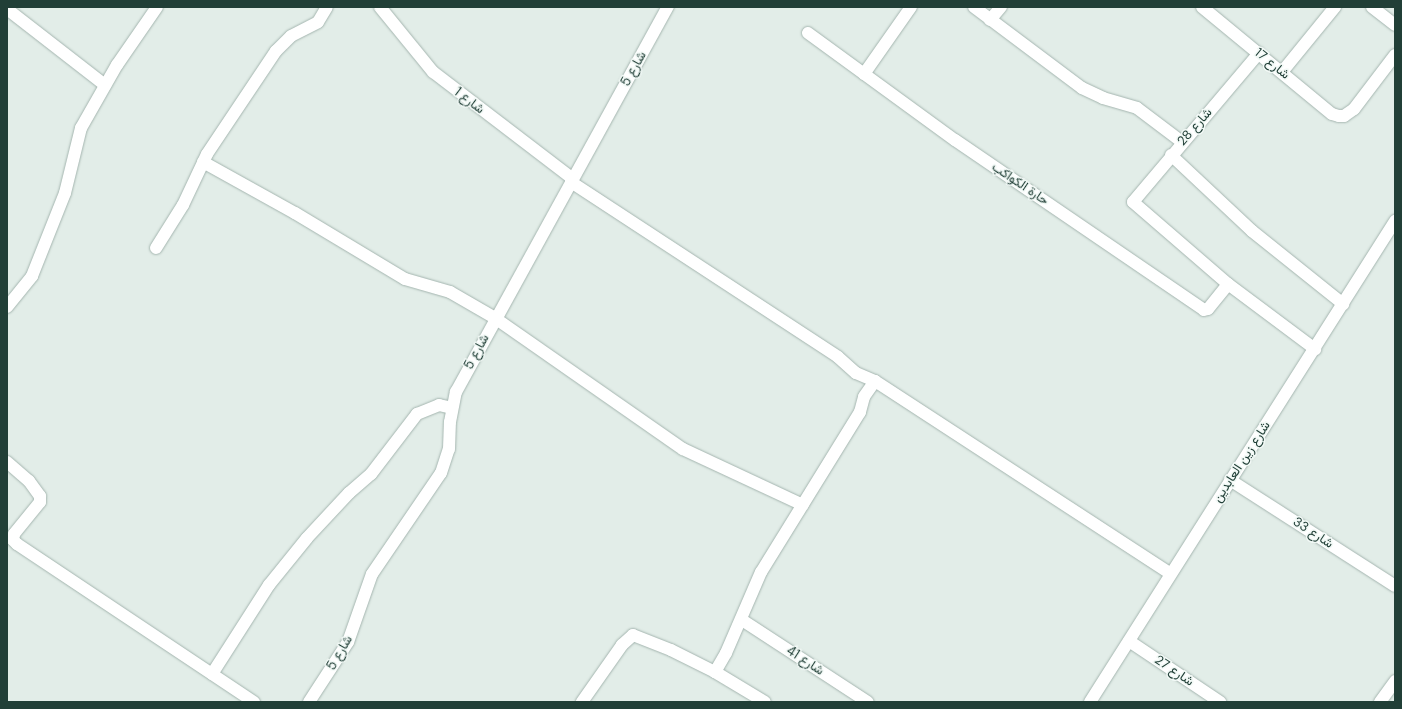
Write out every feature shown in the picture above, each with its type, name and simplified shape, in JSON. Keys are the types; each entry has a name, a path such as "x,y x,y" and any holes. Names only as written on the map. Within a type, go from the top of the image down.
{"street":[{"path":"7,307 32,276 65,193 81,128 105,85 157,7"},
{"path":"156,248 184,205 203,162 276,51 291,36 318,22 328,7"},
{"name":"شارع 5","path":"308,702 348,642 372,574 441,473 449,449 452,408 456,392 495,318 668,7"},
{"path":"864,74 911,7"},
{"path":"974,7 1082,88 1103,98 1136,108 1182,142"},
{"path":"990,20 1001,7"},
{"name":"شارع 17","path":"1202,7 1332,114 1344,116 1354,109 1395,55"},
{"path":"1282,72 1334,7"},
{"path":"1372,7 1395,25"},
{"name":"شارع 1","path":"382,8 433,72 572,181 838,357 856,373 875,381 1170,573"},
{"path":"7,9 105,85"},
{"name":"حارة الكواكب","path":"808,33 955,140 1204,310 1208,309 1228,284"},
{"name":"شارع 28","path":"1228,284 1133,202 1171,155 1259,53"},
{"path":"1171,155 1252,231 1343,304"},
{"path":"203,162 295,213 405,279 450,292 495,318 683,449 803,505"},
{"name":"شارع زين العابدين","path":"1090,702 1170,573 1315,349 1395,221"},
{"path":"1228,284 1315,349"},
{"path":"714,672 742,620 761,572 860,412 864,397 875,381"},
{"path":"212,674 269,585 307,538 349,493 371,474 417,414 439,405 452,408"},
{"path":"7,462 40,496 40,502 14,534 13,540 17,544 254,702"},
{"name":"شارع 33","path":"1230,480 1395,586"},
{"name":"شارع 41","path":"742,620 868,702"},
{"path":"582,702 622,645 634,635 640,636 714,672 765,702"},
{"name":"شارع 27","path":"1129,641 1220,702"},
{"path":"1380,702 1395,681"}]}
